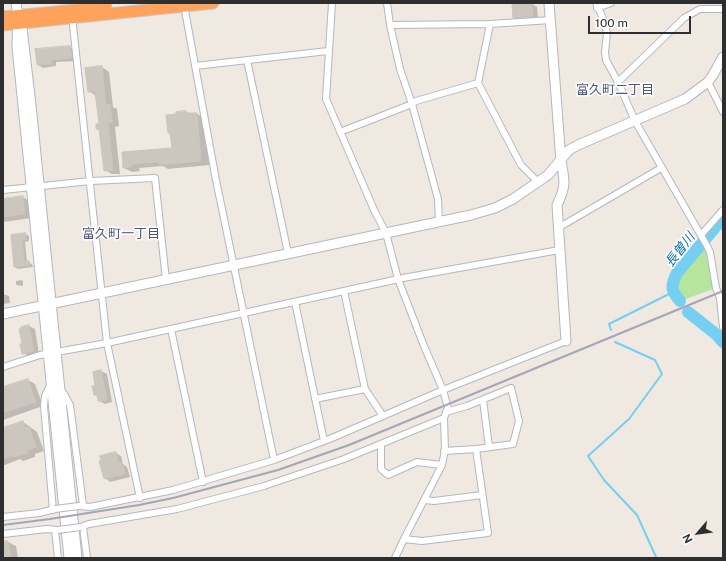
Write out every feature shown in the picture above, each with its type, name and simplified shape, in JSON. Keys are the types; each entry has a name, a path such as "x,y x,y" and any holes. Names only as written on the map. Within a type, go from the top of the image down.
{"highway":[{"path":"3,25 19,21 153,3"},
{"path":"3,17 19,21 56,7 72,14 213,3"}],"street":[{"path":"16,3 31,105 35,187 52,353 60,390 77,558"},
{"path":"332,3 326,99 374,212 386,233 398,279 443,390 448,408 445,415 442,465 395,558"},
{"path":"387,3 390,26 400,69 412,104 438,199 438,222"},
{"path":"3,517 140,498 203,482 274,460 324,441 443,390 566,341 557,205 563,192 564,178 561,161 549,3"},
{"path":"610,3 596,5 604,21 607,33 605,52 606,60 618,82 635,121 710,252 716,288 720,298 723,326"},
{"path":"184,5 233,264 274,460"},
{"path":"618,82 688,15 700,9 723,9"},
{"path":"72,14 107,343 140,498"},
{"path":"390,26 490,24 551,20"},
{"path":"490,24 478,83 521,165 538,182"},
{"path":"195,66 328,51"},
{"path":"3,314 166,280 233,264 438,222 495,208 513,199 548,175 569,150 685,99 708,82 723,57"},
{"path":"247,60 288,253"},
{"path":"708,82 723,112"},
{"path":"340,132 412,104 416,100 478,83"},
{"path":"558,228 662,168"},
{"path":"3,190 90,181 155,178 166,280"},
{"path":"702,236 723,210"},
{"path":"3,368 40,354 107,343 398,279 559,250"},
{"path":"344,291 365,389 383,416"},
{"path":"295,302 324,441"},
{"path":"171,329 203,482"},
{"path":"52,353 51,382 69,558"},
{"path":"51,382 45,396 44,406 54,510"},
{"path":"3,534 82,527 89,524 177,509 225,497 305,473 380,445 445,415 512,388 519,421 513,444 476,449 444,451"},
{"path":"315,399 365,389"},
{"path":"60,390 70,405 81,505"},
{"path":"483,400 489,447"},
{"path":"380,445 381,470 388,475 417,462 442,465"},
{"path":"404,539 422,542 488,534 476,449"},
{"path":"425,500 434,501 482,495"},
{"path":"82,527 87,558"},
{"path":"56,530 58,558"}],"green space":[{"path":"704,240 716,288 680,301 673,291 674,279 683,264"}],"building":[{"path":"532,3 533,17 513,18 512,4"},
{"path":"70,46 72,58 51,60 52,64 37,65 35,49"},
{"path":"102,66 106,105 110,104 112,122 108,123 113,170 104,171 99,129 96,129 96,124 99,124 95,91 88,92 85,68"},
{"path":"186,111 186,113 197,113 201,161 159,165 159,162 132,164 132,167 123,168 122,152 172,148 170,133 168,133 166,115"},
{"path":"23,196 25,214 3,217 3,199"},
{"path":"26,233 26,240 22,240 24,261 29,261 30,265 14,267 11,235"},
{"path":"29,325 34,351 22,354 19,329"},
{"path":"101,370 107,400 98,401 97,395 94,395 92,386 95,386 93,372"},
{"path":"28,379 36,402 3,413 3,387"},
{"path":"23,421 25,428 29,426 36,447 27,450 28,453 14,457 13,455 3,459 3,428"},
{"path":"116,452 118,463 122,462 125,474 104,479 99,461 101,461 100,456"},
{"path":"3,541 8,541 11,558 3,558"}],"waterway":[{"name":"長曽川","path":"680,301 672,288 677,273 723,218"},
{"path":"611,330 609,324 673,292"},
{"name":"長曽川","path":"688,312 717,335 723,342"},
{"path":"615,342 655,360 662,374 629,419 588,456 604,480 637,515 656,557"}],"railway":[{"path":"3,525 139,505 173,498 278,470 349,445 723,291"}],"district":[{"name":"富久町二丁目","path":"615,90"},
{"name":"富久町一丁目","path":"121,234"}]}
